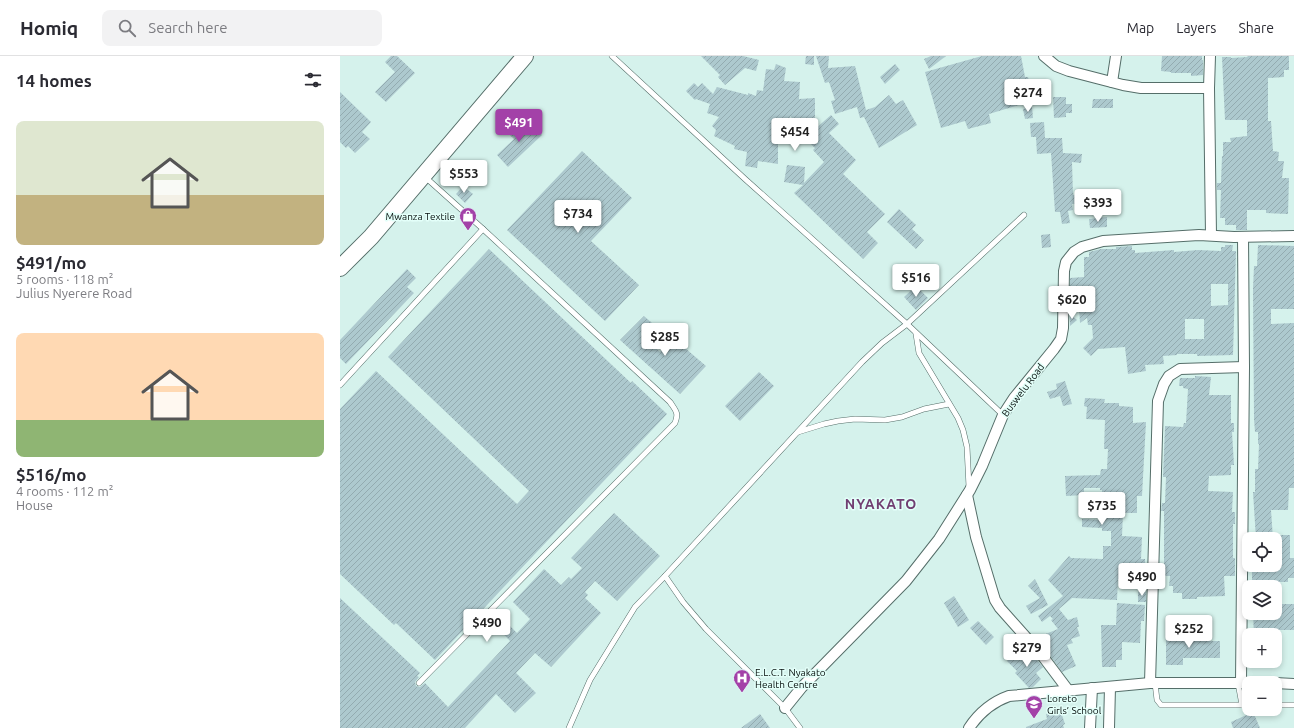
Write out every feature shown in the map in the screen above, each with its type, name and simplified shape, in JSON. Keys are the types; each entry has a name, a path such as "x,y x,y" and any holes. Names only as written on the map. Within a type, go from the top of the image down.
{"highway":[{"path":"340,268 371,237 525,56"}],"street":[{"path":"1044,56 1056,66 1069,72 1123,85 1141,88 1209,88"},
{"path":"1112,82 1116,56"},
{"path":"1210,56 1211,235"},
{"name":"Buswelu Road","path":"785,708 802,687 906,581 939,539 982,466 1003,415 1014,398 1054,349 1061,338 1063,328 1064,271 1066,262 1074,252 1082,247 1103,241 1211,235 1243,237 1294,236"},
{"path":"1243,237 1243,676"},
{"path":"1153,683 1158,401 1164,384 1169,376 1180,369 1244,367"},
{"path":"968,492 976,537 995,600 1000,608 1041,654 1068,690"},
{"path":"969,728 986,709 997,700 1008,696 1153,683 1242,683"},
{"path":"1282,683 1294,684"},
{"path":"1109,728 1110,687"},
{"path":"1090,728 1092,688"}],"lane":[{"path":"612,56 745,179 916,333 1003,415"},
{"path":"419,683 675,423 677,417 676,411 670,402 424,175"},
{"path":"569,728 590,680 635,607 862,362 882,343 906,324 1024,215"},
{"path":"340,385 483,229"},
{"path":"916,333 919,353 964,430 967,447 968,492"},
{"path":"797,433 824,424 855,419 885,420 902,417 924,409 949,404"},
{"path":"665,576 683,602 706,629 785,708 800,728"},
{"path":"1153,683 1157,700 1161,705 1242,705"},
{"path":"1282,705 1294,705"}],"building":[{"path":"391,56 397,56 415,73 386,102 375,92 395,72 385,62"},
{"path":"701,56 743,56 759,60 756,71 745,68 725,85 718,77 720,75"},
{"path":"806,56 814,56 814,65 805,64"},
{"path":"816,56 829,56 828,68 855,66 866,110 875,107 889,95 896,104 903,100 917,125 879,148 864,117 860,118 857,107 835,114 831,101 835,100 829,82 825,83"},
{"path":"931,56 946,56 929,69 924,59"},
{"path":"982,56 1021,56 1025,77 1028,77 1031,89 1016,93 1019,105 989,114 991,123 968,129 965,121 941,128 925,72"},
{"path":"1162,56 1202,56 1203,75 1191,76 1191,73 1171,73 1161,71"},
{"path":"1247,56 1289,56 1289,70 1284,70 1284,77 1268,78 1268,121 1271,121 1273,151 1279,152 1278,161 1284,161 1282,178 1289,178 1288,214 1266,213 1266,210 1247,210 1247,230 1236,230 1236,225 1225,225 1225,218 1220,218 1221,190 1217,190 1217,183 1221,183 1223,142 1231,142 1230,138 1247,136 1247,120 1225,120 1222,57 1248,57"},
{"path":"776,64 786,68 784,81 800,82 799,99 815,98 815,129 831,115 839,124 829,133 856,160 843,174 885,214 867,232 878,243 863,259 794,193 803,185 784,182 787,165 805,167 804,183 824,162 813,150 815,148 809,142 812,139 790,116 790,140 778,140 778,164 758,161 757,168 745,166 747,152 734,149 735,146 714,136 716,130 712,126 719,117 707,113 710,104 696,99 695,100 686,91 694,83 698,87 702,83 713,94 717,87 756,96 757,90 763,91 766,69 774,70"},
{"path":"895,64 900,70 885,84 880,77"},
{"path":"1043,86 1044,95 1034,97 1033,88"},
{"path":"340,92 371,122 362,132 370,139 355,153 348,146 346,148 340,142"},
{"path":"1053,97 1066,97 1066,104 1072,104 1072,113 1066,113 1066,117 1054,118"},
{"path":"1093,99 1113,99 1113,108 1092,108"},
{"path":"1032,107 1033,118 1025,119 1023,109"},
{"path":"522,121 527,127 531,123 542,135 508,167 497,155 514,139 509,134"},
{"path":"1044,122 1045,138 1062,138 1063,153 1082,154 1081,163 1072,162 1073,195 1084,194 1085,203 1072,204 1073,210 1068,211 1070,223 1062,224 1060,212 1055,212 1051,153 1037,154 1036,137 1031,137 1030,123"},
{"path":"582,151 632,198 591,241 639,285 605,321 507,230"},
{"path":"463,186 473,194 465,203 456,194"},
{"path":"899,209 916,225 912,229 924,240 916,249 887,222"},
{"path":"1107,217 1107,227 1090,228 1089,219"},
{"path":"1050,234 1051,247 1042,248 1041,235"},
{"path":"1225,245 1233,245 1232,251 1236,251 1233,355 1197,356 1197,354 1177,354 1163,356 1164,364 1145,365 1146,371 1128,374 1125,347 1098,349 1091,356 1083,348 1093,338 1092,325 1088,325 1087,318 1080,323 1078,293 1070,293 1070,278 1084,277 1084,257 1089,257 1089,252 1101,249 1116,249 1116,247 1132,246 1132,250 1135,250 1135,253 1174,250 1174,252 1198,250 1221,251 1221,247 1225,247","holes":["1211,284 1228,284 1228,305 1211,306","1185,319 1204,319 1204,339 1185,339"]},
{"path":"1258,245 1294,246 1294,309 1271,309 1271,324 1294,323 1294,488 1289,488 1288,510 1271,510 1273,532 1256,532 1253,492 1255,492 1255,469 1258,469 1259,444 1258,432 1255,432 1254,419 1253,289 1254,266 1257,266"},
{"path":"489,249 631,383 632,381 667,414 435,660 396,623 394,625 340,574 340,409 376,371 517,504 529,491 388,357"},
{"path":"407,269 416,278 407,287 414,293 346,364 340,358 340,340"},
{"path":"916,286 928,298 916,310 904,297"},
{"path":"1071,315 1077,320 1070,326 1070,316"},
{"path":"644,316 652,323 641,334 660,352 676,335 687,346 685,348 706,366 680,394 620,340"},
{"path":"759,372 774,386 740,421 725,406"},
{"path":"1195,376 1211,377 1209,395 1231,395 1231,423 1234,423 1234,432 1232,432 1234,465 1231,465 1231,475 1209,476 1208,491 1233,492 1232,512 1235,512 1235,524 1233,524 1233,558 1235,558 1235,576 1224,576 1225,596 1182,599 1182,593 1173,593 1173,586 1169,586 1170,576 1164,576 1164,511 1161,511 1162,503 1165,503 1166,477 1163,477 1165,426 1183,427 1184,423 1186,423 1188,389 1183,388 1183,386 1179,386 1180,378 1195,378"},
{"path":"1065,381 1072,404 1063,406 1060,396 1050,399 1047,392 1057,389 1056,384"},
{"path":"1085,398 1105,399 1104,403 1119,403 1119,406 1133,407 1133,423 1146,422 1142,496 1137,496 1137,513 1123,513 1122,536 1142,537 1141,559 1145,559 1145,573 1132,573 1131,577 1122,576 1121,579 1118,579 1117,600 1072,598 1059,609 1068,620 1077,617 1079,627 1077,627 1080,636 1071,639 1073,643 1067,645 1076,666 1062,672 1046,650 1043,641 1045,640 1043,635 1058,629 1051,620 1053,619 1050,616 1042,622 1038,616 1063,596 1048,580 1069,556 1071,558 1103,559 1103,546 1111,546 1111,531 1102,531 1102,528 1082,527 1082,519 1102,520 1102,490 1100,490 1100,488 1084,488 1084,495 1066,496 1065,476 1100,475 1101,469 1107,469 1108,449 1104,449 1105,420 1086,419 1087,407 1084,406"},
{"path":"614,513 660,556 617,601 595,581 585,592 588,595 585,598 601,613 551,667 535,653 516,673 536,693 515,713 496,694 465,728 340,728 340,598 420,673 415,682 416,686 420,687 425,683 448,707 510,641 499,629 506,622 517,633 530,619 513,602 544,569 561,585 569,577 571,579 582,568 571,558"},
{"path":"1282,535 1290,535 1290,558 1294,558 1294,578 1288,578 1288,582 1282,582 1282,580 1252,580 1252,572 1282,572"},
{"path":"1035,579 1048,605 1031,614 1026,606 1040,598 1028,586"},
{"path":"1138,592 1146,592 1146,602 1138,602"},
{"path":"954,596 969,620 958,627 944,603"},
{"path":"1117,603 1145,605 1144,621 1141,621 1140,643 1122,642 1122,660 1116,660 1116,667 1102,667 1101,625 1116,625"},
{"path":"1282,604 1294,604 1294,630 1282,630 1282,628 1254,628 1253,620 1282,620"},
{"path":"978,621 994,637 986,645 970,628"},
{"path":"1170,633 1184,633 1184,641 1220,641 1220,658 1183,658 1183,665 1166,665 1166,639 1170,639"},
{"path":"1027,648 1043,667 1036,673 1041,679 1033,687 1029,688 1015,673 1017,671 1007,661 1015,654 1017,657"},
{"path":"1060,709 1065,724 1063,725 1064,728 1026,728 1047,719 1046,714"},
{"path":"760,714 770,728 741,728"},
{"path":"1244,716 1255,716 1260,728 1233,728 1231,722"}],"place":[{"name":"Mwanza Textile","path":"468,231"},
{"name":"E.L.C.T. Nyakato Health Centre","path":"742,693"},
{"name":"Loreto Girls’ School","path":"1034,719"}],"district":[{"name":"NYAKATO","path":"881,504"}]}
